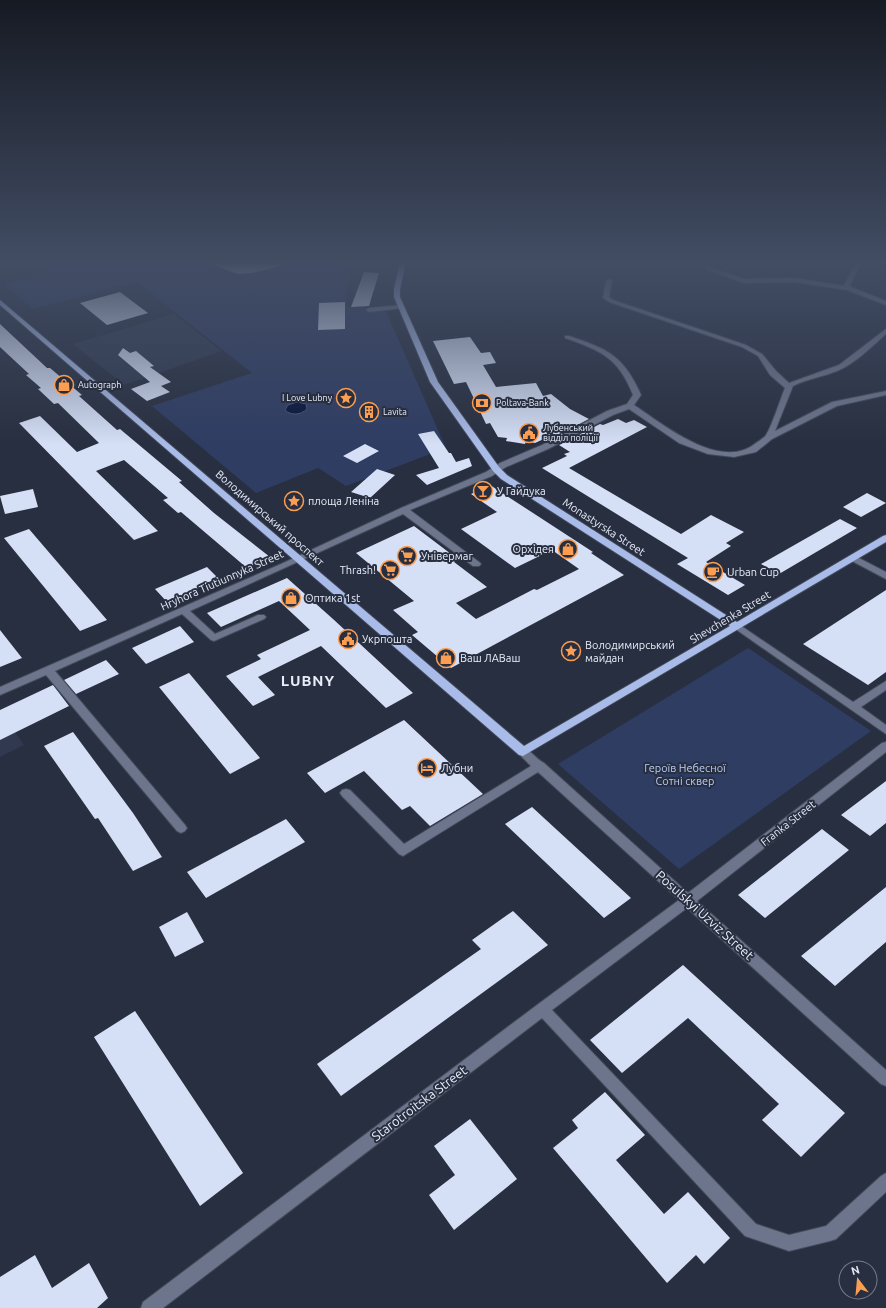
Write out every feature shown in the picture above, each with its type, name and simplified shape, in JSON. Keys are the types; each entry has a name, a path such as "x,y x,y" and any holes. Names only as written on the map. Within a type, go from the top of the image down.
{"main road":[{"name":"Володимирський проспект","path":"24,323 523,752"},
{"name":"Monastyrska Street","path":"409,323 434,382 496,469 504,477 737,626"},
{"name":"Shevchenka Street","path":"523,752 886,538"}],"street":[{"path":"675,323 744,346 760,355 772,374 789,387"},
{"path":"769,437 789,387 796,381 835,369 848,362 886,332"},
{"path":"567,337 600,349 624,367 637,395 630,406 682,441 711,452 726,454 747,452 760,446 769,437 835,404 886,393"},
{"name":"Hryhora Tiutiunnyka Street","path":"0,691 299,559 545,447 610,413 630,406"},
{"path":"404,510 476,564"},
{"path":"853,558 886,576"},
{"path":"183,610 214,638 262,617"},
{"path":"737,626 886,730"},
{"path":"48,670 181,828"},
{"path":"854,707 886,685"},
{"name":"Franka Street","path":"689,900 886,746"},
{"name":"Posulskyi Uzviz Street","path":"523,752 886,1079"},
{"path":"346,793 403,850 540,766"},
{"name":"Starotroitska Street","path":"149,1308 542,1009 668,914 689,900"},
{"path":"542,1009 751,1230 789,1243 830,1233 886,1181"}],"shaded area":[{"path":"144,323 186,323 222,351 124,385 73,344"},
{"path":"297,402 306,404 307,409 302,413 296,414 285,410 288,405"},
{"path":"0,710 24,745 0,757"}],"green space":[{"path":"189,323 391,323 446,448 346,486 318,468 256,493 152,406 252,373"},
{"name":"Героїв Небесної Сотні сквер","path":"748,648 871,731 679,869 558,764"}],"building":[{"path":"318,323 345,323 345,329 318,330"},
{"path":"0,324 47,368 50,368 82,395 79,396 117,430 120,429 182,481 179,482 214,513 270,557 247,568 181,512 178,513 163,500 168,498 124,460 96,471 158,531 134,540 19,423 40,416 77,452 99,443 58,403 54,404 38,389 41,388 26,375 29,374 0,347"},
{"path":"470,337 481,353 490,352 496,363 483,365 496,387 536,383 543,396 551,394 570,409 589,419 549,440 546,438 535,443 526,441 525,444 506,441 507,438 498,437 490,423 486,424 466,382 454,384 433,341"},
{"path":"123,348 130,353 136,351 154,366 150,367 171,382 161,386 170,392 147,401 131,389 150,382 118,355"},
{"path":"618,419 626,423 634,420 647,427 569,468 681,534 711,515 744,532 726,543 731,546 706,562 745,585 728,595 677,564 688,558 542,468 567,456 564,454 570,452 559,445 600,424 603,425"},
{"path":"434,431 456,462 469,458 472,466 427,485 416,475 439,468 418,434"},
{"path":"365,444 379,451 357,463 343,456"},
{"path":"377,469 395,475 370,498 351,492"},
{"path":"490,485 593,552 591,553 624,575 451,668 412,635 418,632 393,610 414,601 356,553 414,526 459,560 454,562 487,587 456,603 476,619 534,589 537,590 579,569 552,550 515,568 461,529 497,512 471,494"},
{"path":"33,489 38,507 5,514 0,496"},
{"path":"867,493 886,503 861,517 843,507"},
{"path":"840,519 857,528 779,574 761,564"},
{"path":"29,529 107,620 80,631 4,538"},
{"path":"207,567 219,579 167,602 155,589"},
{"path":"287,578 413,693 386,708 321,646 258,677 275,695 253,706 226,676 261,659 257,655 310,630 279,601 221,627 207,613"},
{"path":"886,590 886,672 868,685 803,644"},
{"path":"180,626 194,642 146,664 132,648"},
{"path":"0,630 22,658 0,667"},
{"path":"106,660 119,674 76,694 64,680"},
{"path":"189,673 260,758 230,774 159,687"},
{"path":"53,685 69,706 0,740 0,710"},
{"path":"404,720 483,794 430,826 410,806 402,810 364,771 325,793 307,773"},
{"path":"73,732 133,813 162,857 133,871 98,818 95,819 44,746"},
{"path":"886,781 886,823 870,836 841,815"},
{"path":"532,807 631,898 604,918 505,824"},
{"path":"286,819 305,842 206,898 187,872"},
{"path":"822,829 849,850 765,918 738,895"},
{"path":"886,887 886,942 835,986 801,956"},
{"path":"513,911 548,945 341,1096 317,1064 481,949 472,940"},
{"path":"187,912 204,942 175,957 159,927"},
{"path":"683,965 845,1113 801,1157 762,1120 779,1104 688,1018 622,1073 590,1040"},
{"path":"135,1011 243,1173 200,1206 94,1037"},
{"path":"605,1092 645,1135 616,1160 664,1214 688,1192 730,1238 704,1264 696,1255 667,1283 553,1148 578,1128 572,1120"},
{"path":"470,1119 517,1179 454,1230 429,1195 455,1175 434,1146"},
{"path":"35,1255 52,1288 89,1263 108,1298 97,1308 0,1308 0,1277"}],"place":[{"name":"Autograph","path":"64,385"},
{"name":"I Love Lubny","path":"346,398"},
{"name":"Poltava-Bank","path":"482,403"},
{"name":"Lavita","path":"369,412"},
{"name":"Лубенський відділ поліції","path":"529,433"},
{"name":"У Гайдука","path":"483,491"},
{"name":"площа Леніна","path":"294,501"},
{"name":"Орхідея","path":"568,549"},
{"name":"Універмаг","path":"407,556"},
{"name":"Thrash!","path":"390,570"},
{"name":"Urban Cup","path":"713,572"},
{"name":"Оптика 1st","path":"291,598"},
{"name":"Укрпошта","path":"348,639"},
{"name":"Володимирський майдан","path":"571,651"},
{"name":"Ваш ЛАВаш","path":"446,658"},
{"name":"Лубни","path":"427,768"}],"district":[{"name":"LUBNY","path":"308,680"}]}
